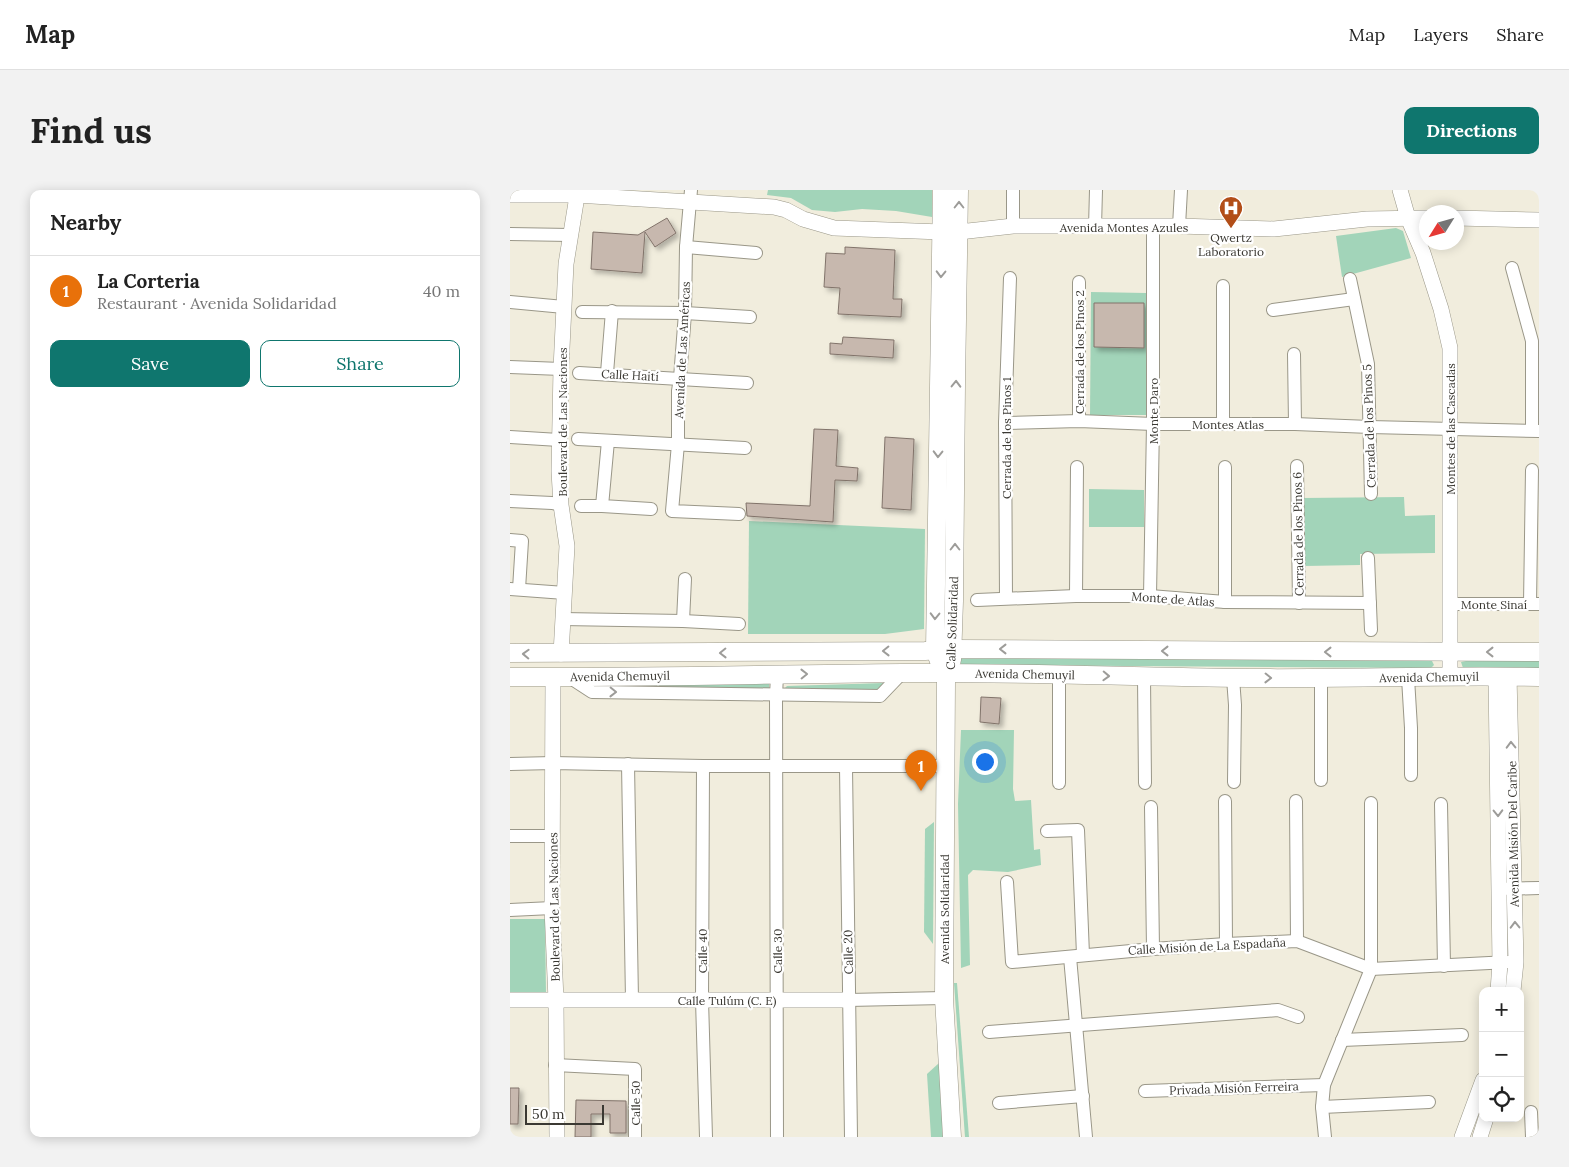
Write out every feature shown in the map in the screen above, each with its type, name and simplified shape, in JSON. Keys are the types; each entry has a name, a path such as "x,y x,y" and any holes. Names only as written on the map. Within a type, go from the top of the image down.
{"main road":[{"name":"Calle Solidaridad","path":"942,190 943,650 946,676"},
{"name":"Calle Solidaridad","path":"943,650 954,601 959,190"},
{"name":"Avenida Chemuyil","path":"510,653 943,650 1539,652"},
{"name":"Avenida Chemuyil","path":"511,678 902,673 946,676 1059,674 1322,679 1450,676 1539,677"},
{"name":"Avenida Solidaridad","path":"946,676 944,998 952,1137"}],"street":[{"path":"1013,190 1013,226"},
{"path":"1095,227 1096,190"},
{"path":"1179,226 1181,190"},
{"name":"Montes de las Cascadas","path":"1400,190 1408,218 1423,253 1435,290 1450,348 1450,676"},
{"name":"Avenida Montes Azules","path":"510,195 577,193 690,196 774,207 786,210 802,219 834,228 942,232 1013,226 1179,226 1274,229 1367,219 1419,218"},
{"name":"Boulevard de Las Naciones","path":"561,654 562,619 566,593 567,546 561,505 559,440 561,369 566,264 577,193"},
{"name":"Avenida de Las Américas","path":"690,196 686,247 685,313 678,391 678,444 672,510 739,514"},
{"path":"1464,218 1539,220"},
{"name":"Monte Daro","path":"1150,596 1153,424 1152,227"},
{"path":"510,234 570,235"},
{"path":"686,247 756,253"},
{"path":"1450,428 1536,430 1532,341 1512,268"},
{"name":"Cerrada de los Pinos 1","path":"1006,598 1006,423 1010,278"},
{"name":"Cerrada de los Pinos 5","path":"1350,279 1368,364 1371,494"},
{"name":"Cerrada de los Pinos 2","path":"1079,282 1080,421"},
{"path":"1223,286 1223,424"},
{"path":"1274,310 1354,299"},
{"path":"510,302 564,307"},
{"path":"607,373 612,311"},
{"path":"582,312 685,313 750,317"},
{"path":"1294,354 1295,424"},
{"path":"510,366 561,369"},
{"name":"Calle Haití","path":"579,372 746,383"},
{"name":"Montes Atlas","path":"1006,423 1080,421 1153,424 1295,424 1370,428 1450,428"},
{"path":"510,437 559,440"},
{"path":"578,439 745,448"},
{"path":"602,506 608,441"},
{"name":"Cerrada de los Pinos 6","path":"1297,466 1299,603"},
{"path":"1076,596 1077,467"},
{"path":"1225,467 1225,602"},
{"path":"1532,470 1534,604"},
{"path":"510,501 561,505"},
{"path":"581,506 651,509"},
{"path":"510,540 522,541 515,589 566,593"},
{"path":"1368,558 1371,630"},
{"path":"683,621 685,579"},
{"name":"Monte de Atlas","path":"977,600 1076,596 1150,596 1225,602 1370,603"},
{"name":"Monte Sinaí","path":"1450,604 1534,604"},
{"path":"562,619 739,624"},
{"path":"561,677 592,692 880,696 902,673"},
{"path":"1059,674 1059,783"},
{"name":"Calle 30","path":"777,675 777,1137"},
{"name":"Avenida Misión Del Caribe","path":"1503,676 1514,889 1516,962 1513,987"},
{"name":"Avenida Misión Del Caribe","path":"1498,987 1503,676"},
{"name":"Boulevard de Las Naciones","path":"557,1137 552,836 553,763 561,677"},
{"path":"1144,677 1145,783"},
{"path":"1233,678 1235,705 1234,782"},
{"path":"1408,678 1411,775"},
{"path":"1321,780 1322,679"},
{"path":"510,764 946,766"},
{"path":"628,764 632,1000"},
{"name":"Calle 40","path":"703,766 702,1000 706,1137"},
{"name":"Calle 20","path":"846,767 851,1137"},
{"path":"1296,801 1297,941"},
{"path":"1225,802 1226,944"},
{"path":"1325,1137 1322,1107 1324,1085 1371,969 1370,803"},
{"path":"1441,804 1444,966"},
{"path":"1151,807 1153,949"},
{"path":"1048,831 1078,830 1083,955"},
{"path":"510,836 552,836"},
{"name":"Calle Misión de La Espadaña","path":"1007,882 1012,962 1153,949 1297,941 1371,969 1516,962"},
{"path":"1499,889 1539,888"},
{"path":"510,910 552,908"},
{"path":"1070,957 1086,1137"},
{"name":"Calle Tulúm (C. E)","path":"510,1000 848,1000 944,998"},
{"path":"989,1032 1278,1010 1298,1017"},
{"path":"1342,1040 1462,1035"},
{"name":"Calle 50","path":"555,1065 635,1069 635,1137"},
{"name":"Privada Misión Ferreira","path":"1145,1092 1324,1085"},
{"path":"999,1103 1082,1096"},
{"path":"1322,1107 1429,1102"},
{"path":"1462,1137 1477,1112"},
{"path":"1530,1112 1532,1137"},
{"path":"1480,1137 1485,1122"}],"green space":[{"path":"768,190 932,190 932,217 896,211 862,209 835,212 812,210 791,198 767,195"},
{"path":"1396,228 1403,231 1411,258 1342,277 1336,236"},
{"path":"1091,292 1146,293 1146,415 1090,415"},
{"path":"1089,489 1144,490 1144,527 1089,527"},
{"path":"1404,497 1405,516 1435,515 1435,553 1360,554 1360,565 1305,566 1303,498"},
{"path":"749,521 925,529 924,629 885,634 748,634"},
{"path":"960,657 1432,661 1434,665 1431,668 961,665"},
{"path":"1539,661 1539,668 1463,668 1461,662"},
{"path":"884,683 875,692 784,689 787,686"},
{"path":"769,684 769,690 590,687 588,685"},
{"path":"961,730 1014,730 1013,789 1015,801 1031,800 1034,850 1040,849 1041,865 1008,872 973,870 968,875 970,965 961,968 958,804"},
{"path":"934,822 933,944 924,932 925,829"},
{"path":"510,919 545,919 546,993 510,992"},
{"path":"954,983 957,983 969,1137 965,1137"},
{"path":"939,1063 943,1137 931,1137 927,1074"}],"building":[{"path":"667,218 676,233 655,247 645,232 642,273 591,269 593,232 638,235"},
{"path":"845,247 895,250 893,299 902,299 901,317 838,314 840,288 824,287 826,253 845,254"},
{"path":"1094,303 1144,303 1144,348 1094,347"},
{"path":"843,337 894,340 893,358 830,354 830,343 842,344"},
{"path":"814,429 838,430 836,466 858,468 857,481 835,480 833,522 747,516 746,503 810,506"},
{"path":"885,437 914,439 911,510 882,508"},
{"path":"981,697 1001,698 999,724 980,722"},
{"path":"510,1088 519,1088 518,1124 510,1124"},
{"path":"576,1100 626,1101 626,1133 610,1133 610,1114 591,1114 591,1137 575,1137"}],"place":[{"name":"Qwertz Laboratorio","path":"1231,229"},
{"name":"La Corteria","path":"921,791"}]}
